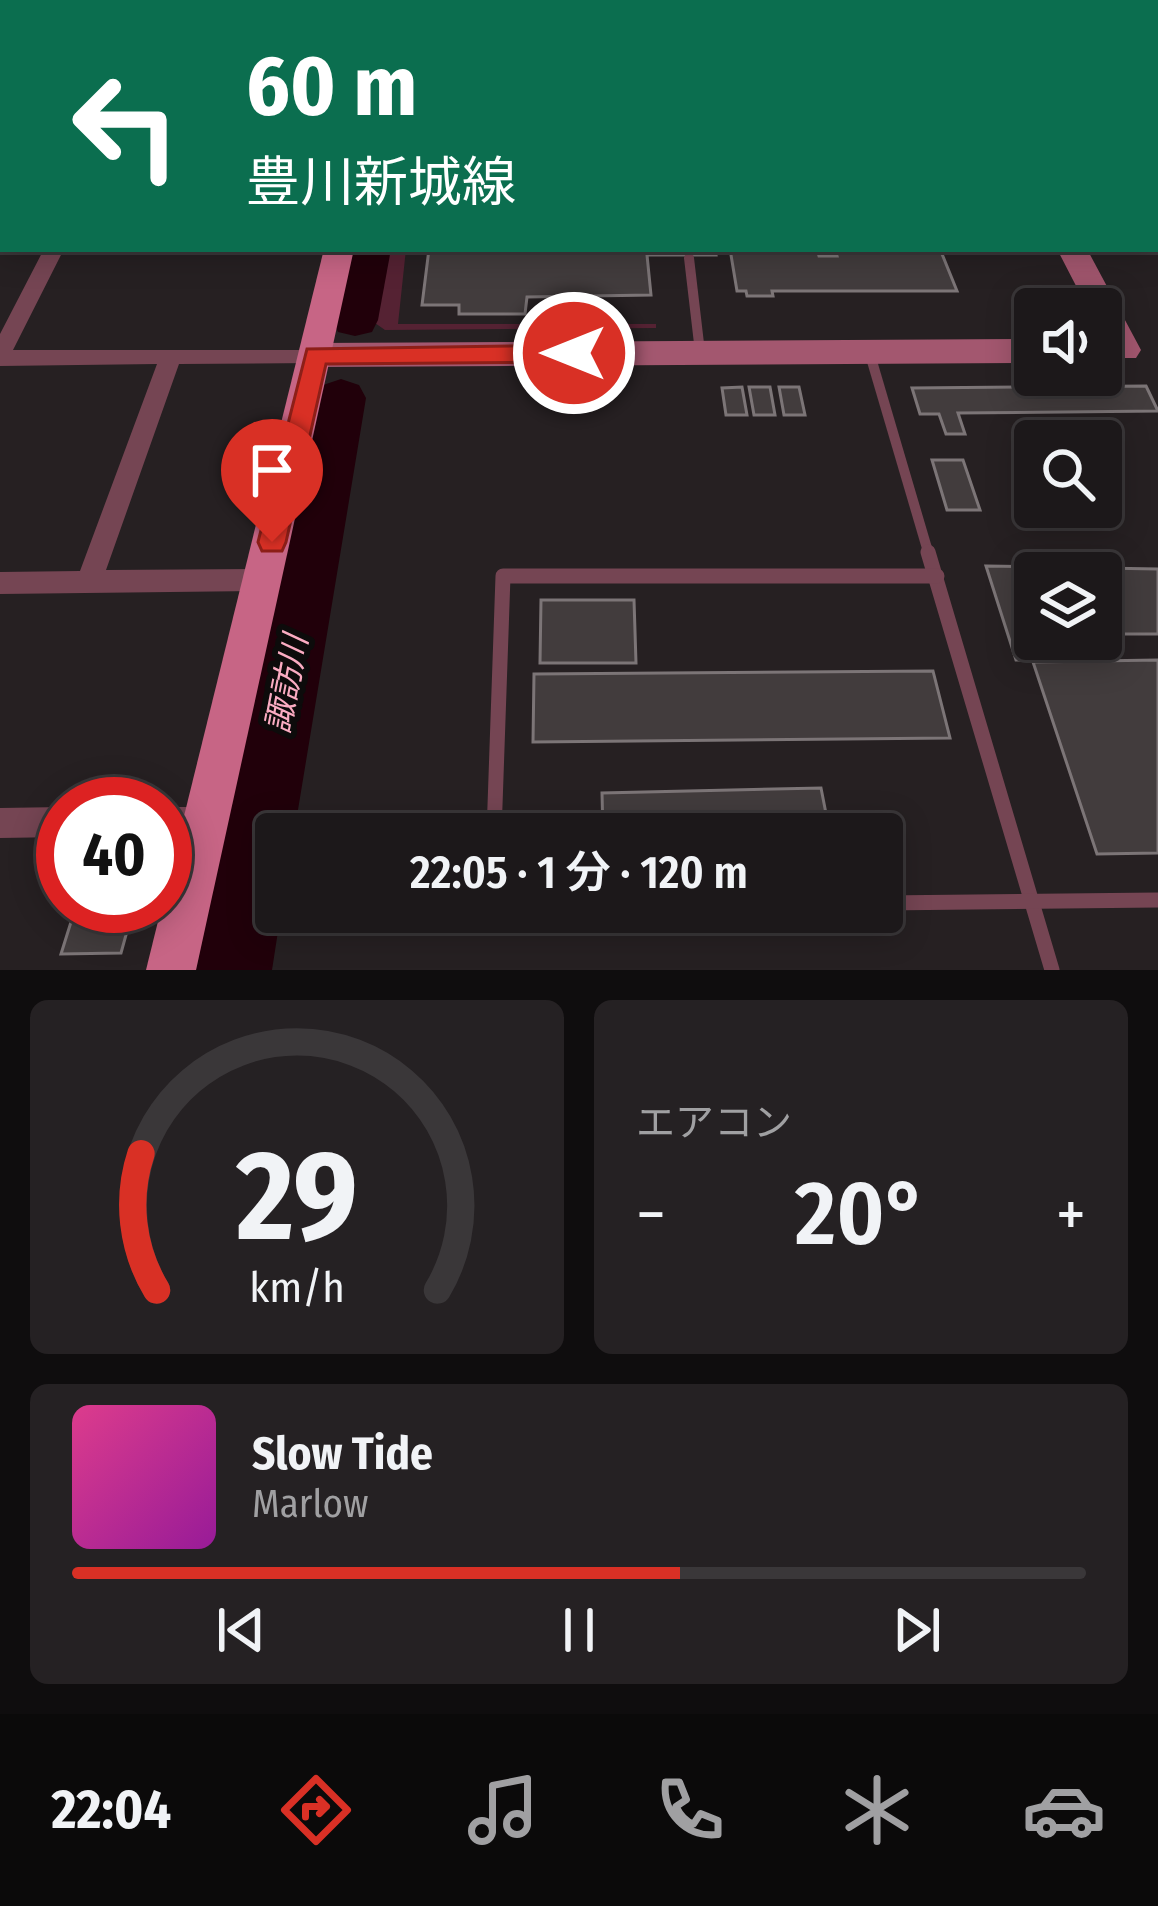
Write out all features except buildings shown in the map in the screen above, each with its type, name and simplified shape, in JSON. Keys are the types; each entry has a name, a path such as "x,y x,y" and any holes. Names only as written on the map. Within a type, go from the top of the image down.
{"main road":[{"path":"192,797 263,580 338,252"},
{"path":"171,970 174,933"}],"street":[{"path":"52,252 0,356 1014,351"},
{"path":"1074,252 1128,350"},
{"path":"88,582 171,356"},
{"path":"0,583 263,580"},
{"path":"0,823 36,822"}],"lane":[{"path":"689,258 700,352"},
{"path":"869,351 1052,970"},
{"path":"495,813 503,576 937,576"},
{"path":"903,903 1158,900"}],"shaded area":[{"path":"376,252 406,252 398,324 656,324 656,328 385,330 365,316"}],"waterway":[{"name":"諏訪川","path":"355,320 368,252"},
{"name":"諏訪川","path":"234,970 341,398"}],"route":[{"path":"272,542 316,355 574,353"}]}
